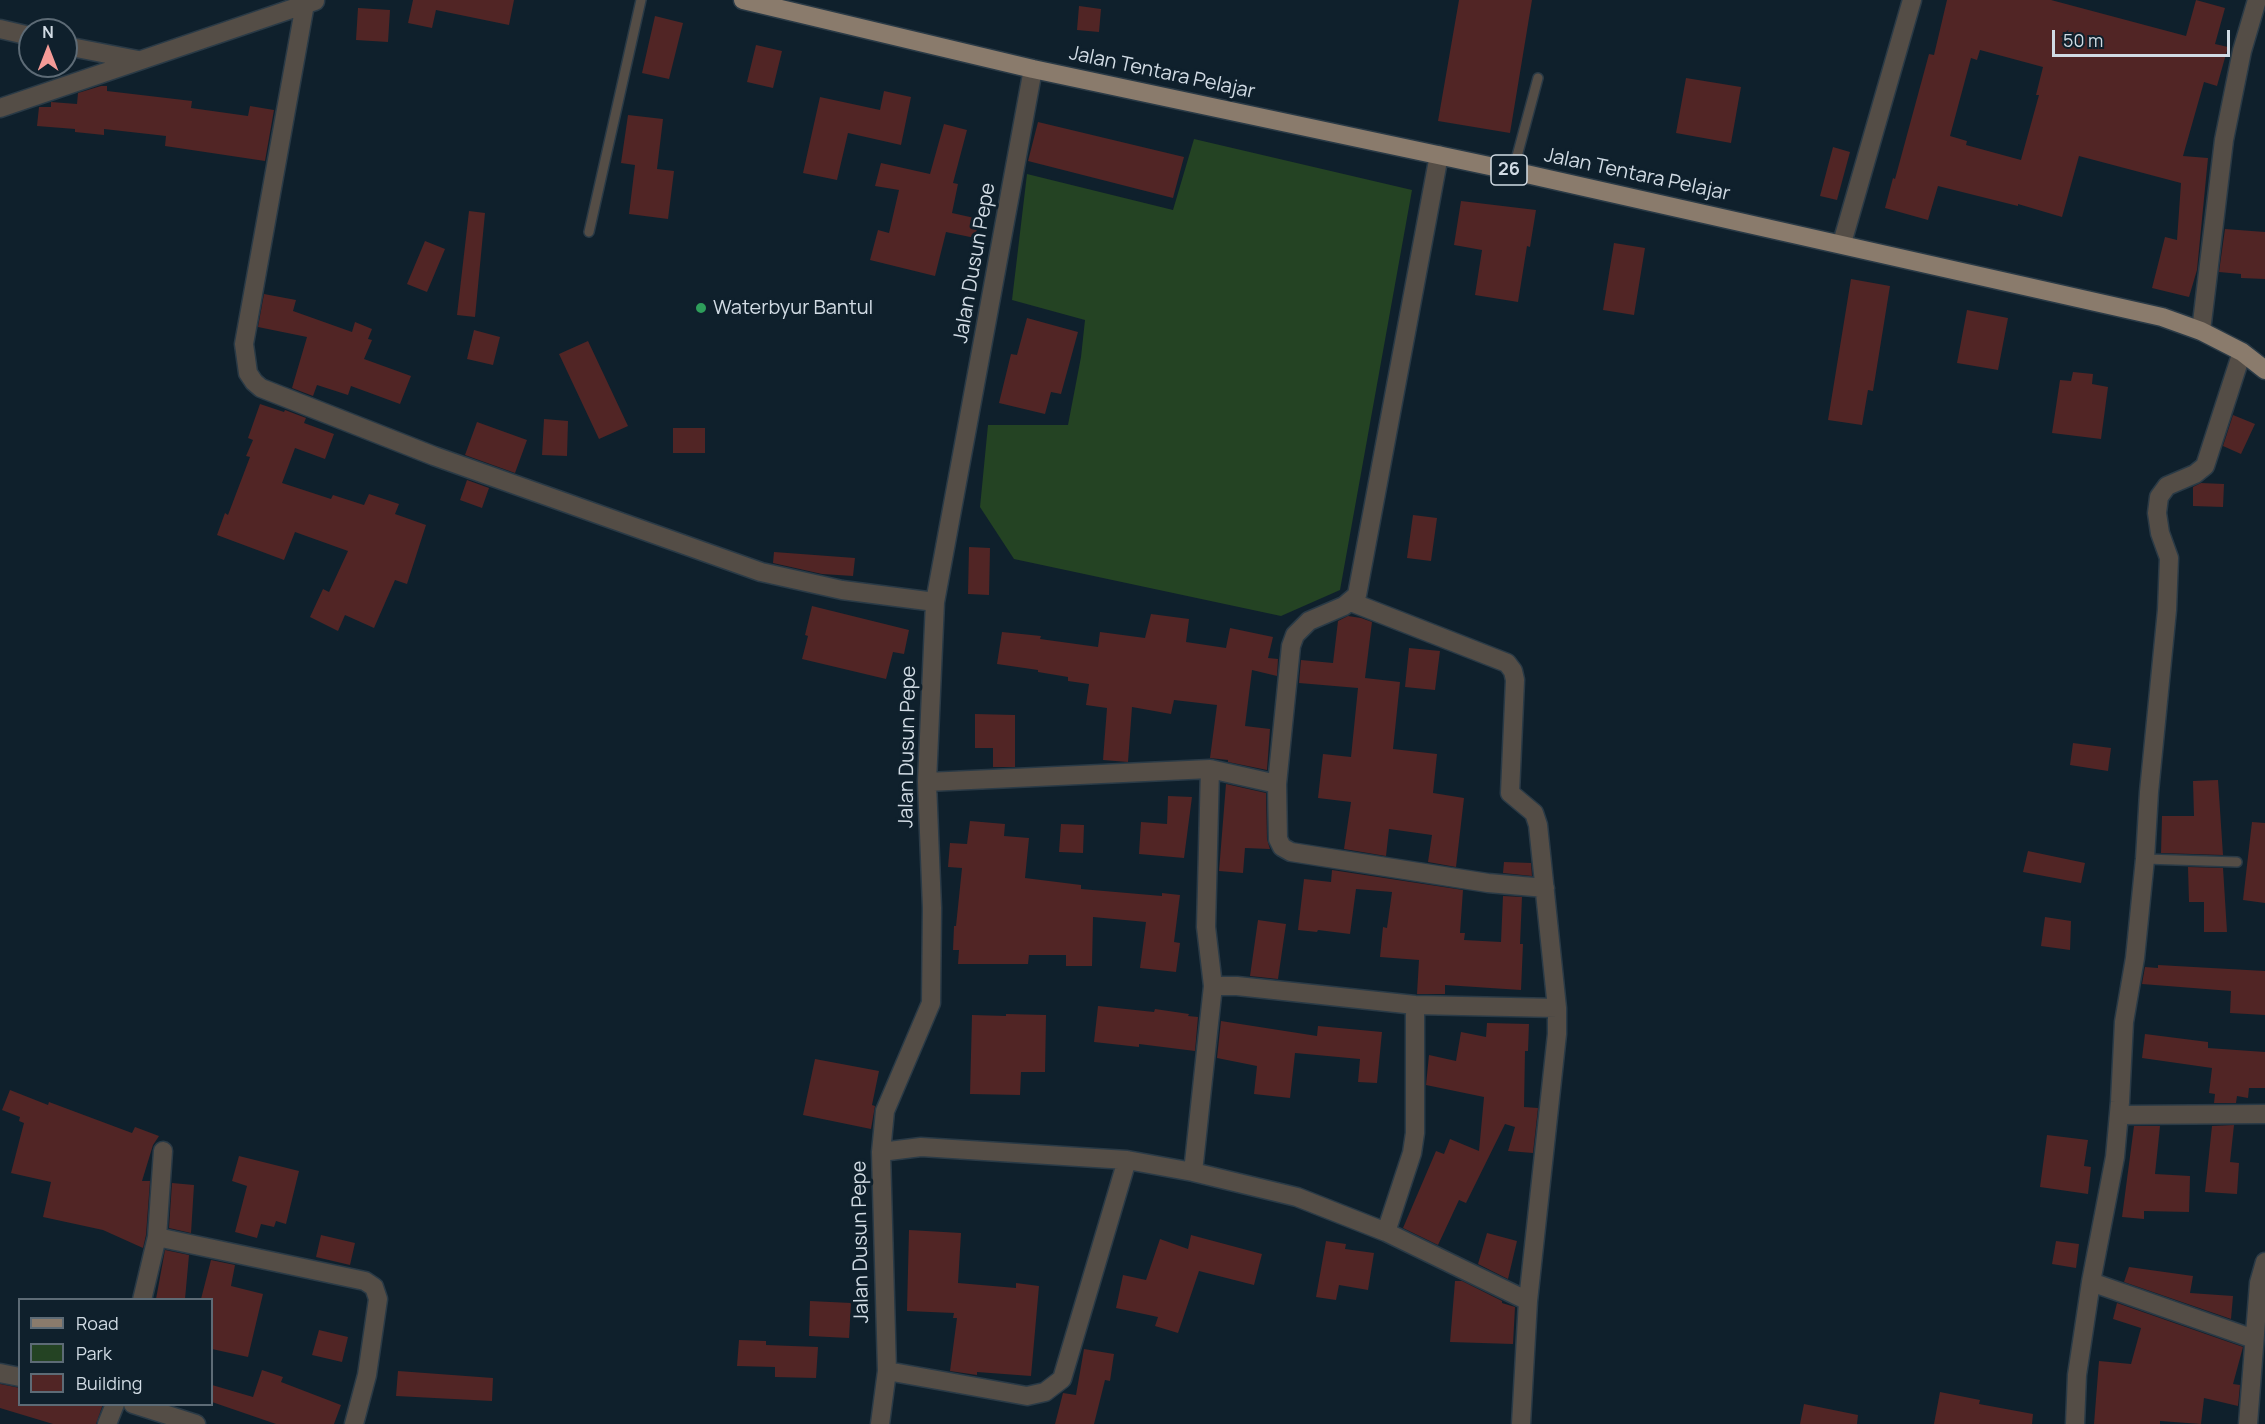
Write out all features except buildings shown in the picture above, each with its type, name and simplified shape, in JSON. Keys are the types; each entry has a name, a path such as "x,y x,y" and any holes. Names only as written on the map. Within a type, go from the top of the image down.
{"main road":[{"name":"Jalan Tentara Pelajar","path":"742,0 1034,69 1842,243 2162,317 2201,331 2242,352 2265,370"}],"street":[{"path":"1842,243 1912,0"},
{"path":"2201,331 2224,140 2242,51 2257,0"},
{"path":"0,108 311,2 244,344 248,373 254,382 261,388 434,456 761,572 842,590 935,602"},
{"path":"0,29 18,33"},
{"path":"78,48 139,60"},
{"name":"Jalan Dusun Pepe","path":"880,1424 887,1371 881,1152 885,1111 931,1003 932,908 927,782 935,602 1034,69"},
{"path":"1439,155 1356,595 1351,602 1309,621 1295,635 1291,646 1277,784 1278,839 1282,847 1291,852 1488,884 1545,888"},
{"path":"2074,1424 2077,1375 2091,1282 2115,1157 2124,1022 2135,958 2168,610 2169,558 2160,533 2157,513 2159,497 2168,486 2195,474 2205,466 2242,352"},
{"path":"1351,602 1507,663 1513,671 1515,680 1510,793 1534,813 1538,825 1557,1008 1557,1034 1528,1301 1521,1424"},
{"path":"927,782 1210,769 1277,784"},
{"path":"1193,1172 1213,986 1206,927 1210,769"},
{"path":"1213,986 1237,986 1415,1005 1557,1008"},
{"path":"1386,1232 1412,1153 1415,1133 1415,1005"},
{"path":"2119,1115 2265,1114"},
{"path":"881,1152 921,1147 1127,1160 1193,1172 1297,1197 1386,1232 1528,1301"},
{"path":"142,1298 157,1237 163,1151"},
{"path":"887,1371 1027,1396 1045,1392 1062,1379 1127,1160"},
{"path":"157,1237 365,1281 374,1287 378,1299 367,1375 354,1424"},
{"path":"2248,1424 2259,1283 2265,1262"},
{"path":"2091,1282 2254,1339"},
{"path":"0,1373 18,1377"},
{"path":"107,1424 114,1406"},
{"path":"139,1406 196,1424"}],"lane":[{"path":"589,232 641,0"},
{"path":"1513,171 1538,78"},
{"path":"2145,859 2237,862"}],"green space":[{"path":"1194,139 1412,190 1340,590 1281,616 1014,559 980,507 988,425 1068,425 1081,357 1085,320 1012,300 1027,174 1173,210"}],"place":[{"name":"Waterbyur Bantul","path":"701,308"}]}
